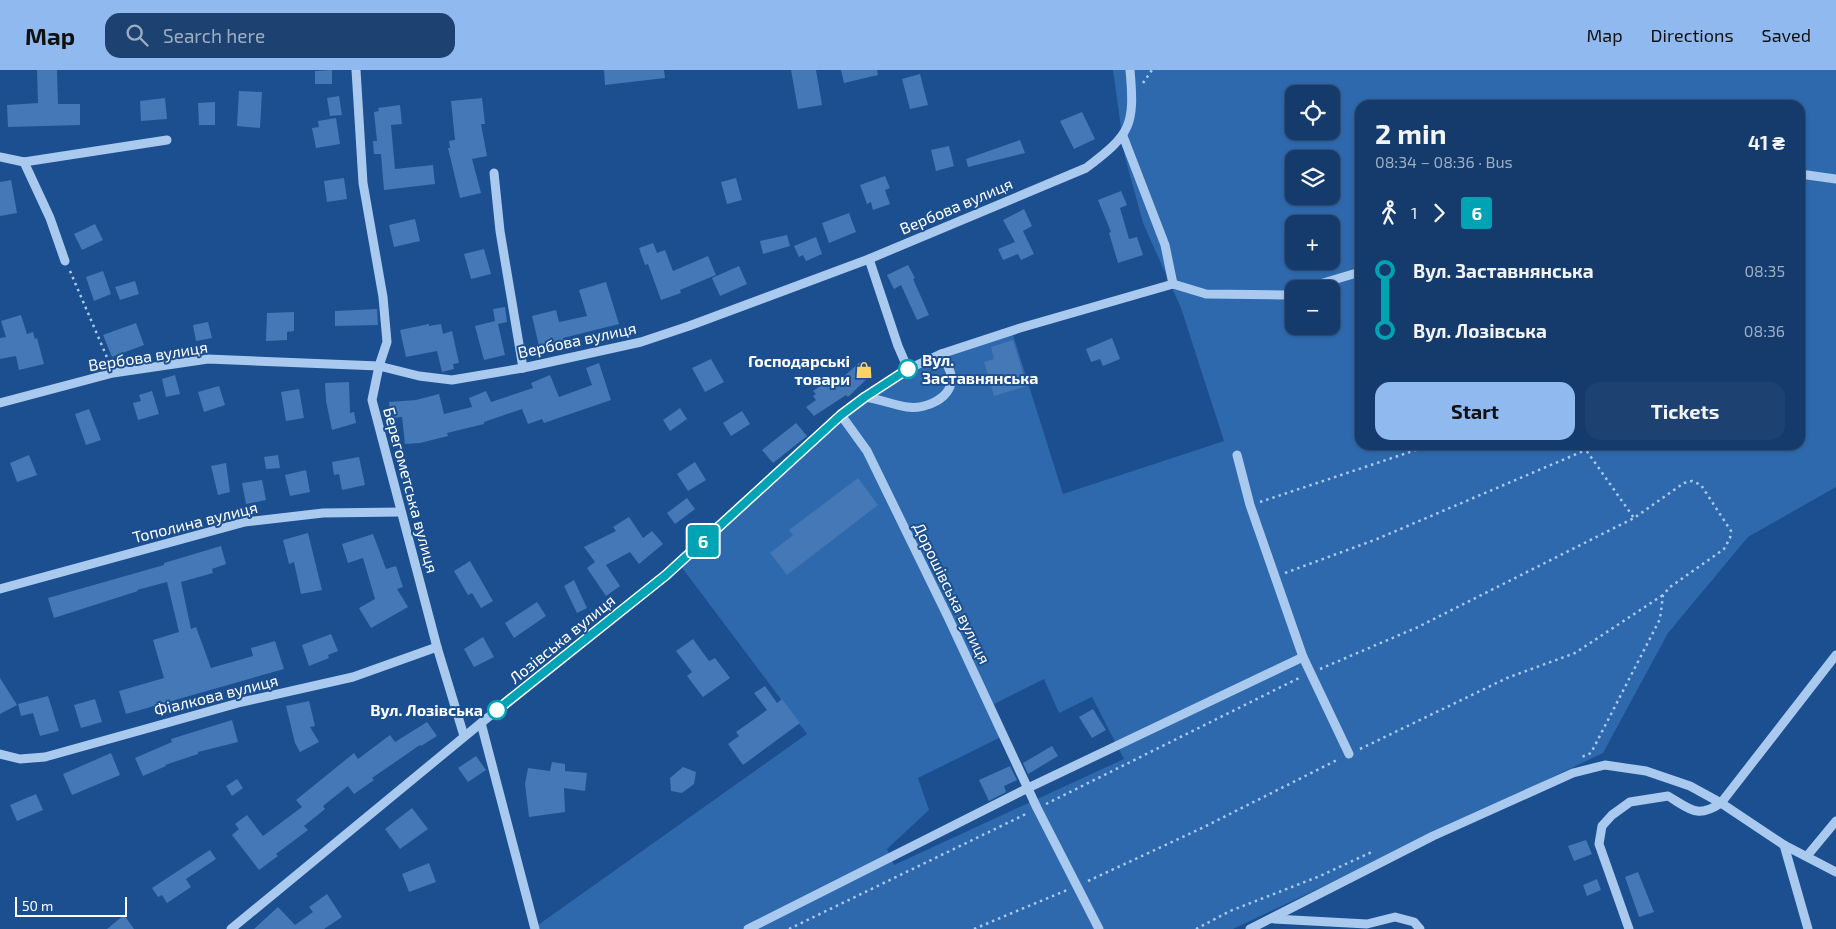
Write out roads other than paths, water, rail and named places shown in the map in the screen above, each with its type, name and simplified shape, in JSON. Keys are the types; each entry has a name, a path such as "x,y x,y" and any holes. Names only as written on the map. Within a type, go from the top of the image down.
{"street":[{"name":"Берегометська вулиця","path":"356,70 363,183 383,297 387,342 379,366 372,400 437,647 464,736"},
{"path":"1130,70 1131,120 1123,136 1165,245 1173,284 1206,294 1285,294"},
{"name":"Вербова вулиця","path":"0,403 113,373 208,359 379,366 419,376 452,380 523,368 641,342 869,259 1086,168 1108,151 1123,136"},
{"path":"0,157 24,162 167,140"},
{"path":"24,162 50,218 65,261"},
{"path":"494,173 500,231 523,368"},
{"path":"1805,175 1836,179"},
{"path":"869,259 898,346 908,369"},
{"path":"1333,280 1355,273"},
{"name":"Лозівська вулиця","path":"231,929 481,722 666,575 841,415 865,397 908,369 941,354 1020,328 1173,284"},
{"path":"865,397 908,407 923,406 934,402 946,395 951,385 951,374 941,354"},
{"name":"Дорошівська вулиця","path":"841,415 867,451 948,617 1028,788 1099,929"},
{"path":"1237,455 1250,505 1303,657 1349,754"},
{"name":"Тополина вулиця","path":"0,589 245,522 323,513 401,512"},
{"name":"Фіалкова вулиця","path":"0,754 20,759 45,757 242,702 353,677 437,647"},
{"path":"1629,929 1599,844 1602,826 1612,815 1630,802 1668,796 1694,811 1710,810 1721,803 1836,655"},
{"path":"748,929 1028,788 1303,657"},
{"path":"481,722 536,929"},
{"path":"1250,929 1433,836 1573,773 1605,765 1646,771 1690,786 1721,803 1784,845 1836,872"},
{"path":"1807,856 1836,820"},
{"path":"1784,845 1808,929"},
{"path":"1272,919 1367,924 1395,917 1414,922 1420,929"}],"place":[{"name":"Вул. Заставнянська","path":"908,369"},
{"name":"Господарські товари","path":"864,370"},
{"name":"Вул. Лозівська","path":"497,710"}]}
